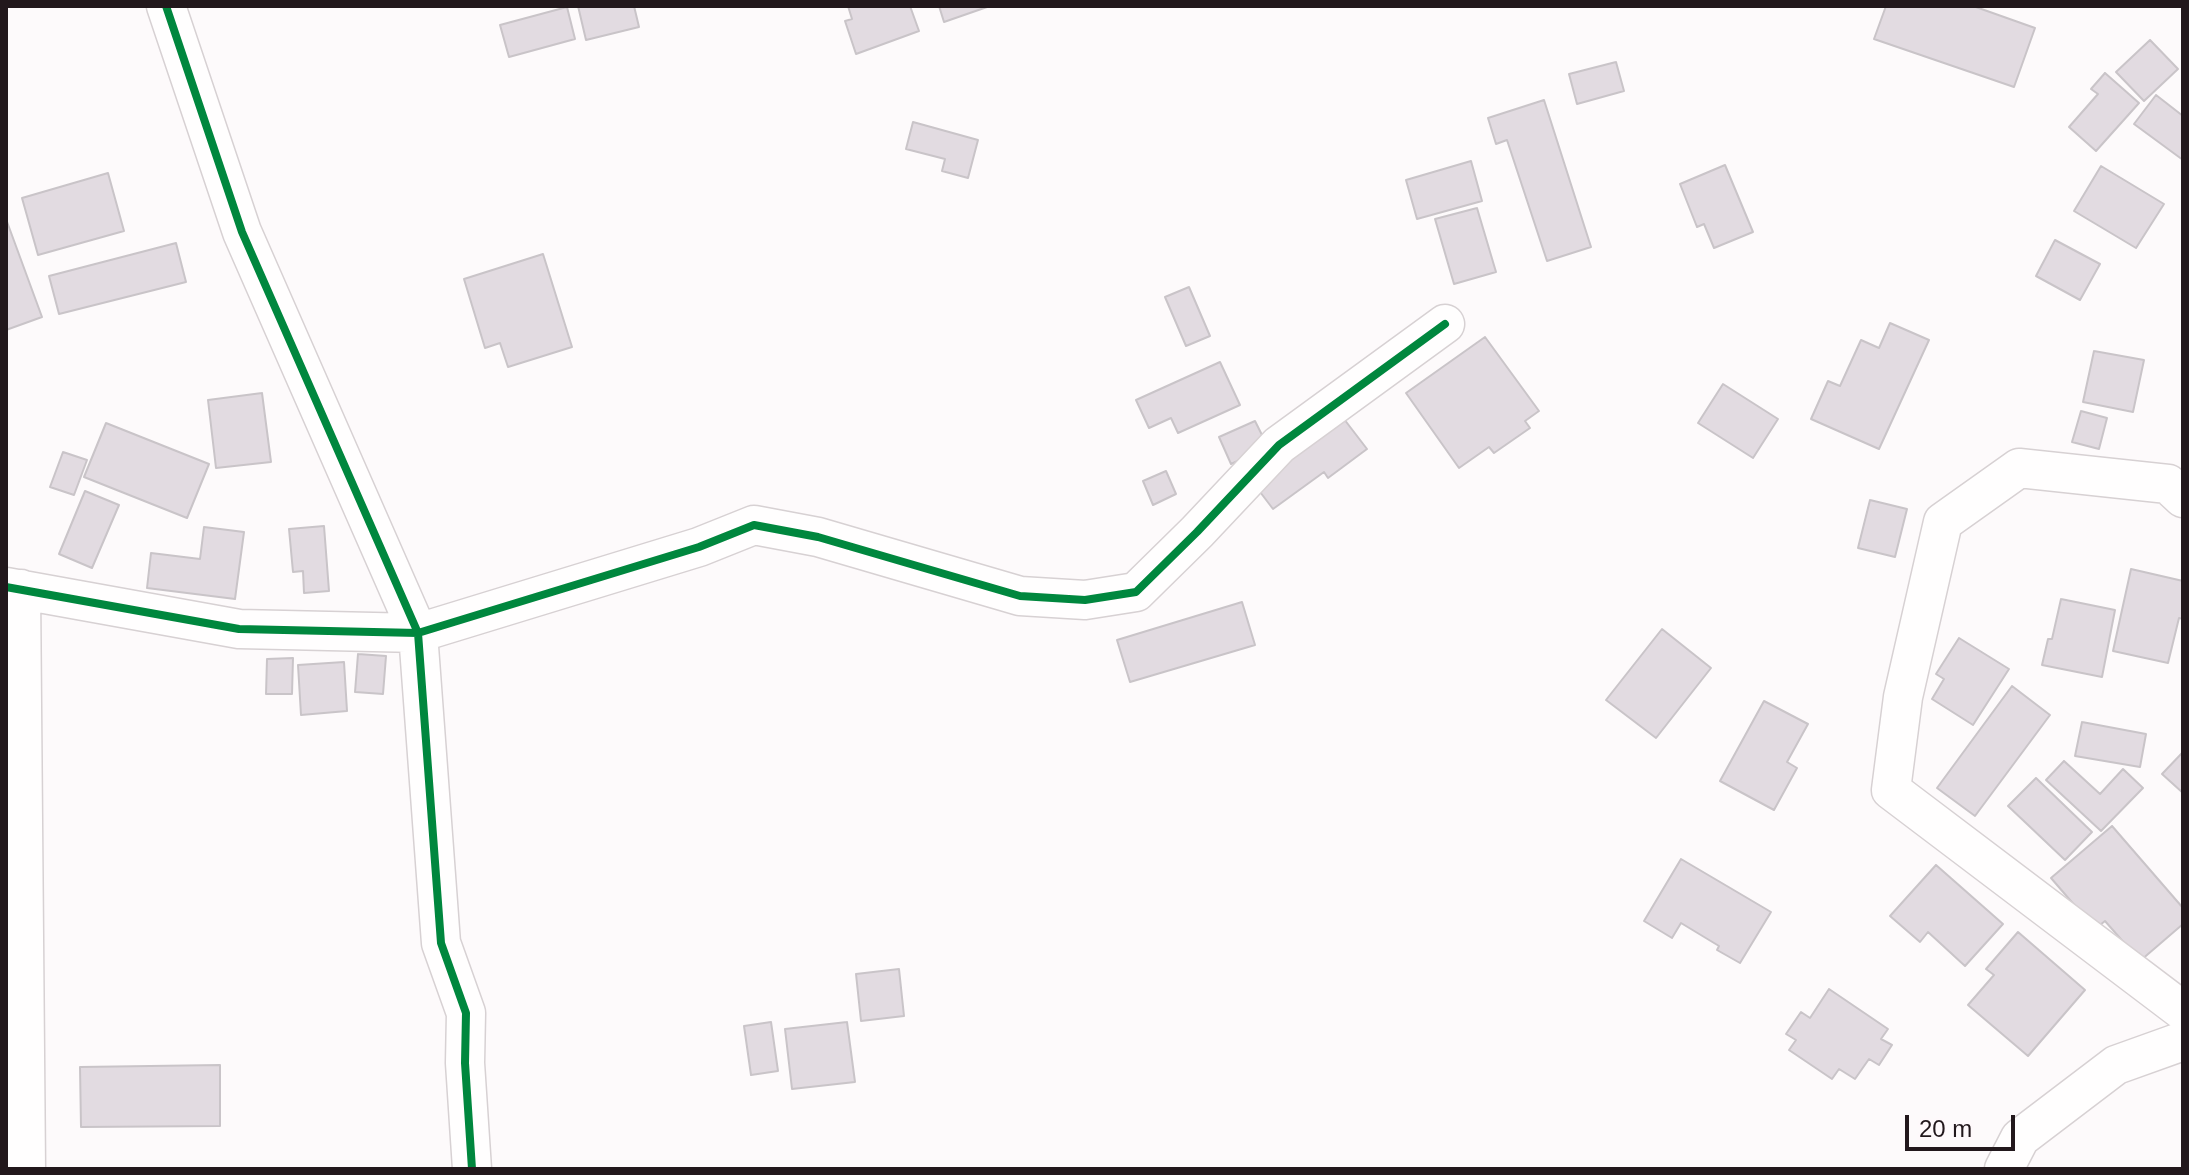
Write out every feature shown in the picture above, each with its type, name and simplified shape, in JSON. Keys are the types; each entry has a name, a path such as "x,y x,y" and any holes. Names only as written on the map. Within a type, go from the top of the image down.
{"street":[{"path":"166,6 242,232 418,633 441,943 466,1013 465,1063 472,1169"},
{"path":"26,1169 13,588 239,629 418,633 699,547 754,525 818,537 1020,596 1085,600 1136,592 1279,445 1445,324"},
{"path":"2183,498 2168,484 2019,468 1943,522 1903,697 1891,790 2183,1011"},
{"path":"2004,1169 2020,1138 2116,1065 2183,1041"}],"building":[{"path":"578,6 634,6 639,27 586,40"},
{"path":"848,6 910,6 919,31 856,54 845,21 852,19"},
{"path":"939,6 990,6 944,22"},
{"path":"1886,6 1973,6 2035,28 2014,87 1874,39"},
{"path":"567,7 575,39 509,57 500,25"},
{"path":"2150,40 2178,69 2144,101 2116,72"},
{"path":"1616,62 1624,91 1577,104 1569,74"},
{"path":"2105,73 2139,103 2096,151 2069,127 2098,94 2091,89"},
{"path":"2156,95 2183,116 2183,160 2134,124"},
{"path":"1544,100 1591,247 1547,261 1507,140 1496,144 1488,118"},
{"path":"913,122 978,140 968,178 942,171 945,159 906,149"},
{"path":"1471,161 1482,201 1417,219 1406,180"},
{"path":"1725,165 1753,232 1714,248 1704,224 1697,227 1680,184"},
{"path":"2101,166 2164,204 2136,248 2074,211"},
{"path":"108,173 124,231 38,255 22,198"},
{"path":"1477,208 1496,272 1454,284 1435,219"},
{"path":"6,219 42,317 6,330"},
{"path":"2055,240 2100,264 2080,300 2036,276"},
{"path":"176,243 186,282 59,314 49,276"},
{"path":"543,254 572,347 508,367 500,343 485,348 464,279"},
{"path":"1189,287 1210,336 1186,346 1165,297"},
{"path":"1890,323 1929,340 1879,449 1811,419 1828,381 1840,386 1861,340 1879,348"},
{"path":"1485,337 1539,411 1525,421 1530,428 1494,453 1489,447 1459,468 1406,393"},
{"path":"2094,351 2144,360 2133,412 2083,402"},
{"path":"1220,362 1240,405 1178,433 1171,418 1149,428 1136,400"},
{"path":"1723,384 1778,419 1753,458 1698,423"},
{"path":"262,393 271,462 216,468 208,400"},
{"path":"2081,411 2107,418 2099,449 2072,442"},
{"path":"1344,419 1367,449 1328,478 1324,472 1273,509 1254,484"},
{"path":"1255,421 1268,447 1231,464 1219,437"},
{"path":"106,423 209,464 187,518 84,477"},
{"path":"63,452 87,460 74,495 50,487"},
{"path":"1166,471 1176,494 1153,505 1143,481"},
{"path":"85,491 119,505 92,568 59,554"},
{"path":"1870,500 1907,509 1895,557 1858,548"},
{"path":"324,526 329,591 304,593 303,571 293,572 289,529"},
{"path":"204,527 244,532 235,599 147,588 151,553 200,559"},
{"path":"2131,569 2183,581 2183,619 2179,618 2168,663 2113,651"},
{"path":"2061,599 2115,610 2102,677 2042,665 2048,639 2052,639"},
{"path":"1242,602 1255,645 1130,682 1117,640"},
{"path":"1662,629 1711,668 1656,738 1606,700"},
{"path":"1959,638 2009,669 1973,725 1932,699 1944,679 1936,674"},
{"path":"358,654 386,656 383,694 355,692"},
{"path":"293,658 292,694 266,694 267,659"},
{"path":"344,662 347,711 301,715 298,665"},
{"path":"2012,686 2050,715 1975,816 1937,788"},
{"path":"1764,701 1808,724 1787,762 1797,768 1774,810 1720,781"},
{"path":"2082,722 2146,734 2140,767 2075,756"},
{"path":"2183,752 2183,793 2162,774"},
{"path":"2064,761 2100,794 2123,769 2143,788 2101,831 2046,780"},
{"path":"2036,778 2092,832 2065,860 2008,806"},
{"path":"2112,826 2183,908 2183,924 2140,961 2105,921 2095,929 2051,878"},
{"path":"1681,859 1771,912 1740,963 1681,923 1672,938 1644,921"},
{"path":"1936,865 2003,924 1965,966 1928,932 1920,942 1890,916"},
{"path":"2018,932 2085,990 2028,1056 1968,1005 1994,975 1986,969"},
{"path":"899,969 904,1016 861,1021 856,974"},
{"path":"1829,989 1888,1029 1881,1039 1892,1045 1879,1065 1869,1059 1855,1079 1839,1069 1832,1079 1789,1050 1796,1040 1786,1034 1801,1012 1810,1018"},
{"path":"771,1022 778,1071 751,1075 744,1026"},
{"path":"847,1022 855,1082 792,1089 785,1029"},
{"path":"220,1065 220,1126 81,1127 80,1067"}],"cycle path":[{"path":"166,6 242,232 418,633 441,943 466,1013 465,1063 472,1169"},
{"path":"6,587 239,629 418,633 699,547 754,525 818,537 1020,596 1085,600 1136,592 1279,445 1445,324"}]}
